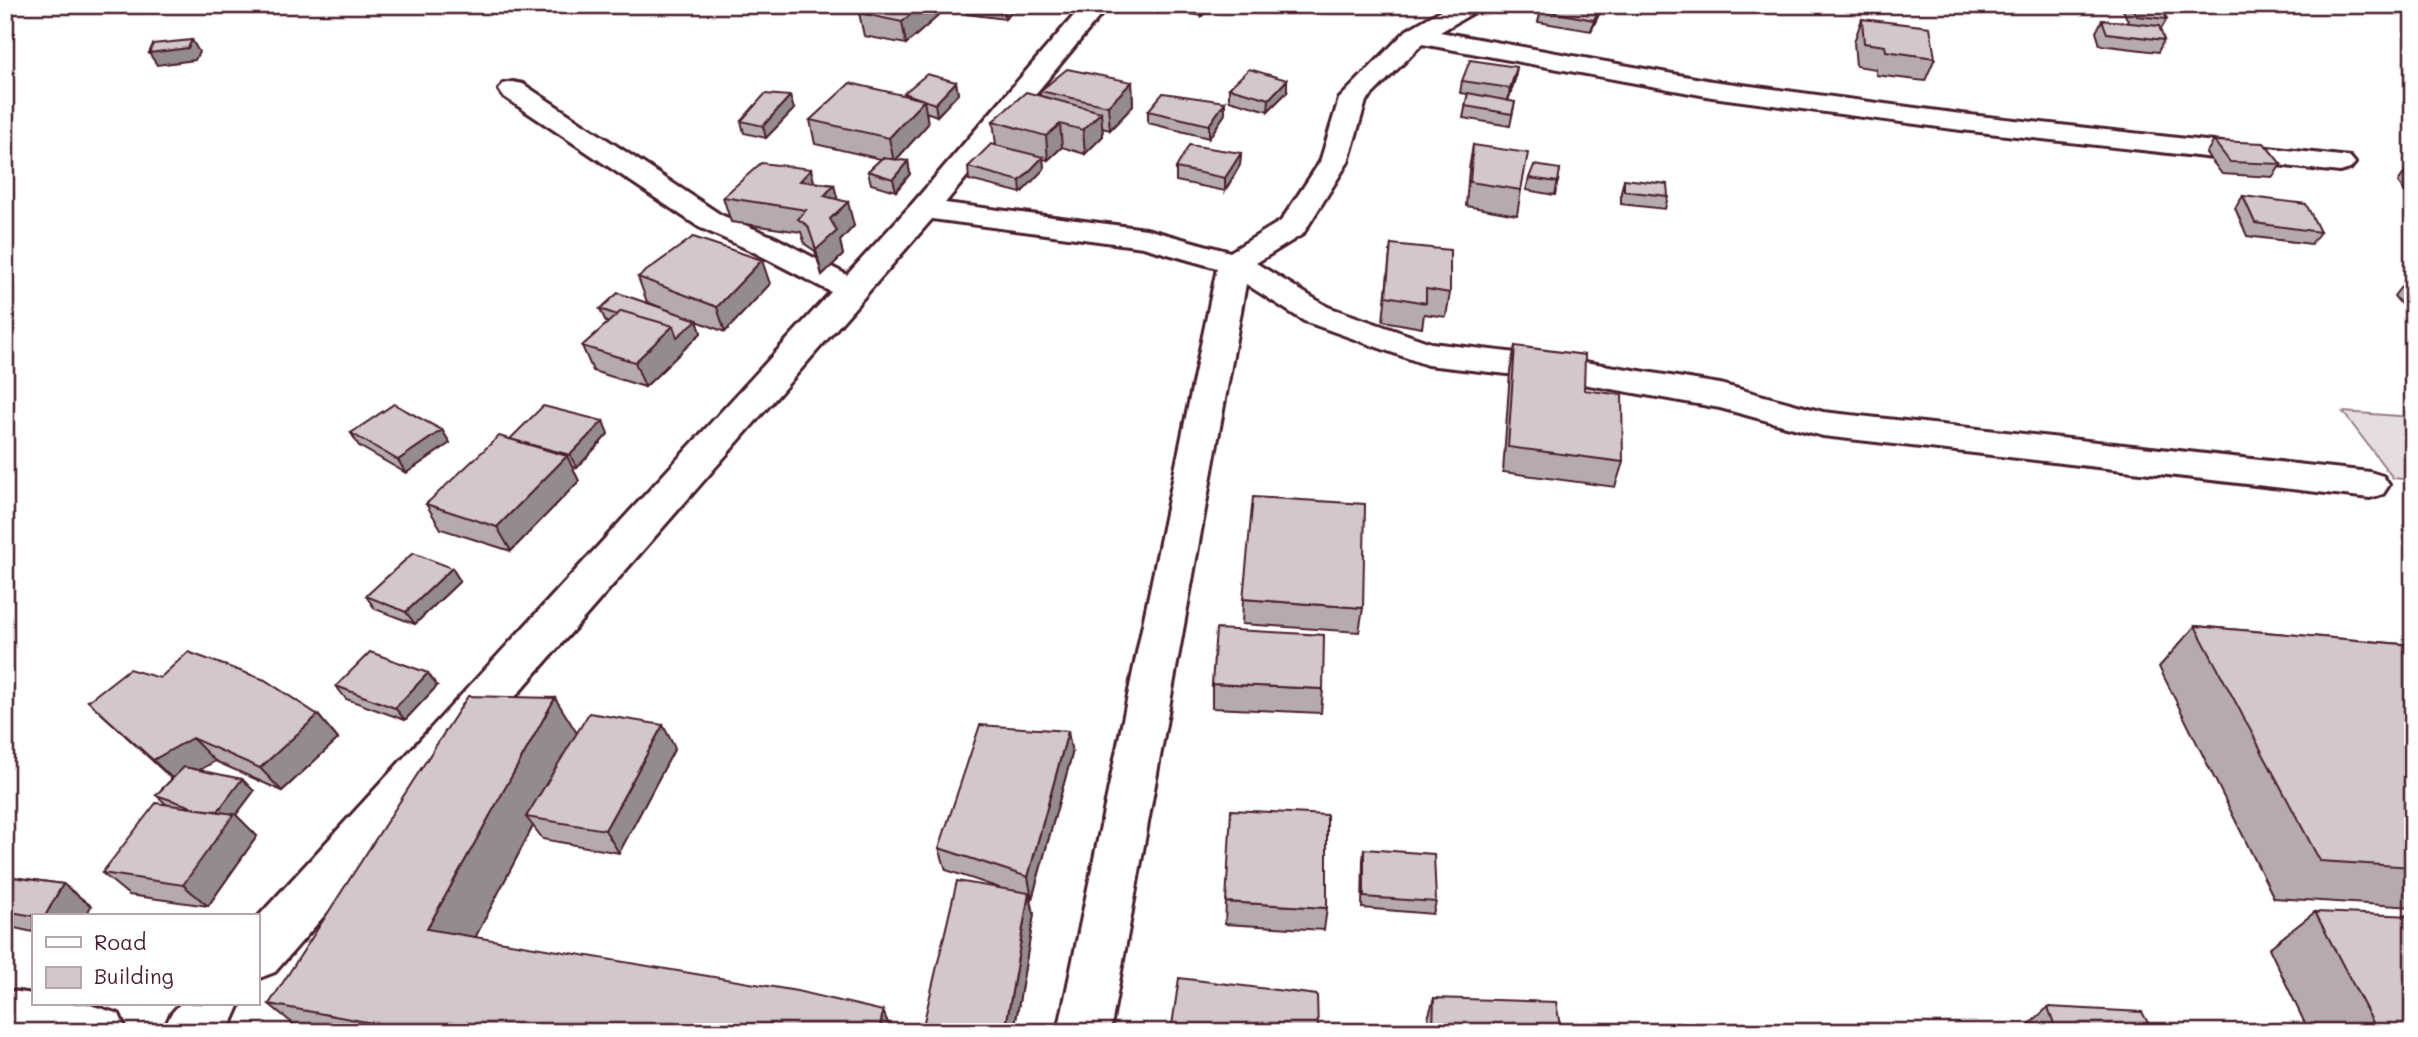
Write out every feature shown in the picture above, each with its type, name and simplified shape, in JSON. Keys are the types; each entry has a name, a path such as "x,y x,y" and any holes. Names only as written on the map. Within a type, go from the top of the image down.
{"street":[{"path":"259,953 923,209 1097,5"},
{"path":"1084,1032 1234,263 1292,227 1334,162 1353,99 1416,35 1469,5"},
{"path":"1416,35 1712,89 1961,122 2340,163"},
{"path":"513,89 648,183 710,221 763,244 851,290"},
{"path":"923,209 1146,239 1234,263 1316,314 1427,354 1560,369 1720,396 1823,424 2370,485"},
{"path":"189,1032 212,1006"},
{"path":"5,1015 101,1032"}],"shaded area":[{"path":"2343,412 2413,417 2413,480 2393,478"}],"building":[{"path":"869,5 921,5 902,22 859,13"},
{"path":"1543,5 1600,5 1594,20 1541,10"},
{"path":"2132,5 2160,5 2167,19 2137,16"},
{"path":"1862,19 1930,27 1935,58 1886,51 1885,46 1864,43"},
{"path":"2102,20 2159,26 2164,40 2107,33"},
{"path":"192,40 188,48 149,53 153,44"},
{"path":"1470,60 1517,67 1510,88 1462,81"},
{"path":"1067,69 1132,82 1108,106 1040,91"},
{"path":"1249,69 1287,80 1269,99 1229,88"},
{"path":"927,74 956,82 935,104 904,93"},
{"path":"850,83 924,100 889,138 810,120"},
{"path":"1026,92 1101,112 1083,130 1060,124 1046,136 993,121"},
{"path":"1163,93 1225,102 1209,125 1148,111"},
{"path":"1468,93 1515,102 1512,114 1465,106"},
{"path":"765,94 790,96 763,126 741,121"},
{"path":"2214,141 2264,143 2281,164 2230,162"},
{"path":"991,144 1043,157 1020,181 968,167"},
{"path":"1189,145 1241,153 1225,178 1176,168"},
{"path":"1473,145 1528,153 1521,190 1470,182"},
{"path":"882,158 908,161 893,179 868,171"},
{"path":"761,163 811,169 800,181 834,185 824,196 848,202 830,219 837,231 816,250 808,226 798,219 806,210 723,197"},
{"path":"1534,165 1560,169 1558,182 1529,178"},
{"path":"1624,179 1667,184 1668,196 1624,191"},
{"path":"2243,196 2306,204 2320,232 2255,223"},
{"path":"693,237 762,260 717,307 638,277"},
{"path":"1391,244 1450,250 1450,293 1426,289 1426,303 1386,296"},
{"path":"2404,283 2413,284 2413,294"},
{"path":"618,293 697,320 677,337 673,326 621,311 617,315 600,309"},
{"path":"621,311 673,326 635,362 582,346"},
{"path":"1515,346 1585,355 1584,390 1622,395 1623,462 1508,447"},
{"path":"394,404 442,430 398,460 351,433"},
{"path":"543,406 603,421 570,455 510,439"},
{"path":"499,436 567,456 497,527 426,504"},
{"path":"1253,497 1365,504 1363,608 1243,599"},
{"path":"413,553 452,568 406,612 366,596"},
{"path":"2195,626 2413,645 2413,867 2320,861"},
{"path":"1216,629 1324,635 1323,689 1212,684"},
{"path":"188,652 265,680 318,715 260,768 192,738 153,760 88,701 129,669 160,678"},
{"path":"370,652 428,673 395,708 336,686"},
{"path":"468,696 555,698 427,929 797,991 883,1011 879,1032 421,1032 269,1004"},
{"path":"589,713 663,725 605,830 526,817"},
{"path":"980,725 1068,731 1028,877 939,848"},
{"path":"184,767 242,779 218,811 198,809 156,795"},
{"path":"156,803 234,814 183,885 102,873"},
{"path":"1231,810 1327,815 1327,908 1226,902"},
{"path":"1364,849 1434,854 1436,902 1364,897"},
{"path":"5,876 63,884 46,914 32,916 5,911"},
{"path":"957,881 1029,893 1005,1032 922,1030"},
{"path":"2315,912 2413,916 2413,1032 2378,1032"},
{"path":"1179,978 1317,995 1318,1032 1171,1032"},
{"path":"1434,998 1556,1002 1561,1032 1433,1032"},
{"path":"2048,1007 2142,1012 2153,1032 2057,1032"}]}
